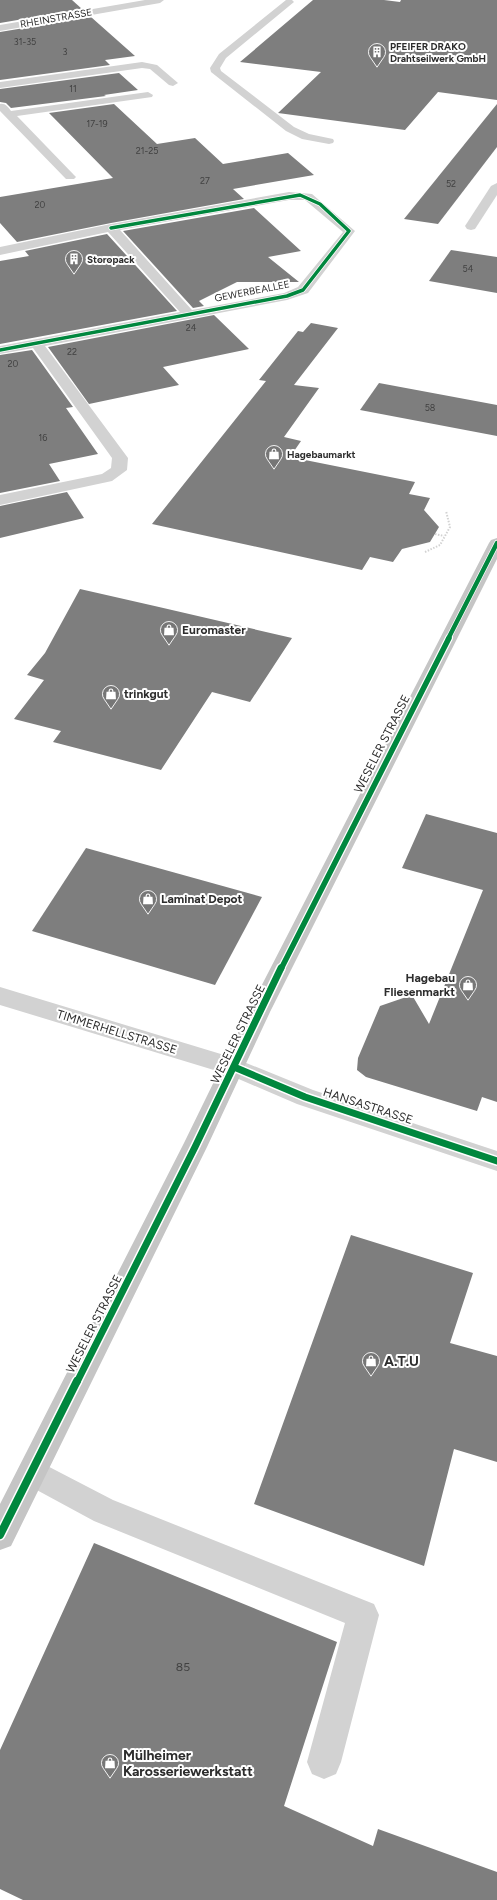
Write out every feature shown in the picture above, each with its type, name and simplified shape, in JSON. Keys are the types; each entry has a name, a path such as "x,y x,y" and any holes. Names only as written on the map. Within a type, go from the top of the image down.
{"main road":[{"name":"WESELER STRASSE","path":"0,1535 234,1067 259,1012 497,543"}],"street":[{"name":"RHEINSTRASSE","path":"0,28 134,2 160,0"},
{"path":"286,1 222,56 215,68 222,76 290,129 306,137 329,140"},
{"path":"0,85 142,65 153,67 173,83"},
{"path":"9,114 148,95"},
{"path":"0,104 70,177"},
{"path":"471,226 497,186"},
{"name":"GEWERBEALLEE","path":"0,251 111,228 300,195 308,196 349,231 348,235 303,290 287,296 0,350"},
{"path":"111,228 189,314"},
{"path":"0,500 107,478 119,470 120,458 36,343"},
{"name":"TIMMERHELLSTRASSE","path":"0,996 234,1067"},
{"name":"HANSASTRASSE","path":"234,1067 305,1097 497,1161"},
{"path":"32,1472 104,1511 363,1615 324,1762"}],"path":[{"path":"425,552 440,545 450,527 446,511"},
{"path":"435,534 444,536"}],"building":[{"path":"0,0 72,0 82,9 0,23"},
{"name":"PFEIFER DRAKO Drahtseilwerk GmbH","path":"313,0 384,0 400,2 401,0 497,0 497,100 438,92 405,130 278,113 321,72 240,62"},
{"path":"91,17 135,56 105,60 110,65 0,80 0,32"},
{"path":"119,73 138,90 104,95 106,96 11,108 6,103 0,102 0,89"},
{"path":"114,104 157,144 195,138 223,164 288,153 314,175 233,189 244,199 17,242 0,223 0,197 113,178 49,113"},
{"path":"497,104 497,147 438,224 404,219"},
{"path":"254,208 301,251 268,257 299,282 237,282 199,301 204,306 193,308 123,231"},
{"name":"Storopack","path":"107,234 177,311 0,344 0,261 29,256 25,251"},
{"path":"451,250 497,257 497,293 429,281"},
{"path":"214,315 249,349 163,367 179,385 89,404 48,347"},
{"name":"Hagebaumarkt","path":"311,323 338,328 294,385 319,388 284,437 301,441 290,457 415,482 409,494 430,498 424,510 439,527 430,542 402,549 393,562 370,557 362,570 152,524 266,381 259,380 298,331 303,332"},
{"path":"32,350 73,407 66,408 98,454 49,464 60,481 0,493 0,355"},
{"path":"379,383 497,405 497,436 360,410"},
{"path":"67,492 84,518 0,538 0,506"},
{"path":"80,589 292,638 250,702 212,692 161,770 53,742 61,731 14,719 44,680 27,675 45,653"},
{"name":"Hagebau Fliesenmarkt","path":"426,814 497,833 497,1102 482,1097 477,1111 366,1077 357,1070 358,1058 380,1006 412,995 429,1024 483,890 402,868"},
{"name":"Laminat Depot","path":"86,848 262,897 215,985 32,931"},
{"name":"A.T.U","path":"351,1235 473,1273 450,1343 497,1356 497,1462 454,1449 424,1566 254,1504"},
{"path":"94,1543 337,1642 284,1806 373,1846 378,1829 497,1872 497,1900 23,1900 0,1889 0,1750"}],"cycle path":[{"path":"0,350 287,296 303,290 349,231 320,204 300,195 111,228"},
{"path":"0,1535 195,1147 259,1012 497,543"},
{"path":"234,1067 305,1097 497,1161"}],"place":[{"name":"PFEIFER DRAKO Drahtseilwerk GmbH","path":"377,67"},
{"name":"Storopack","path":"74,274"},
{"name":"Hagebaumarkt","path":"274,469"},
{"name":"Euromaster","path":"169,645"},
{"name":"trinkgut","path":"111,709"},
{"name":"Laminat Depot","path":"148,914"},
{"name":"Hagebau Fliesenmarkt","path":"468,1000"},
{"name":"A.T.U","path":"371,1376"},
{"name":"Mülheimer Karosseriewerkstatt","path":"110,1778"}]}
